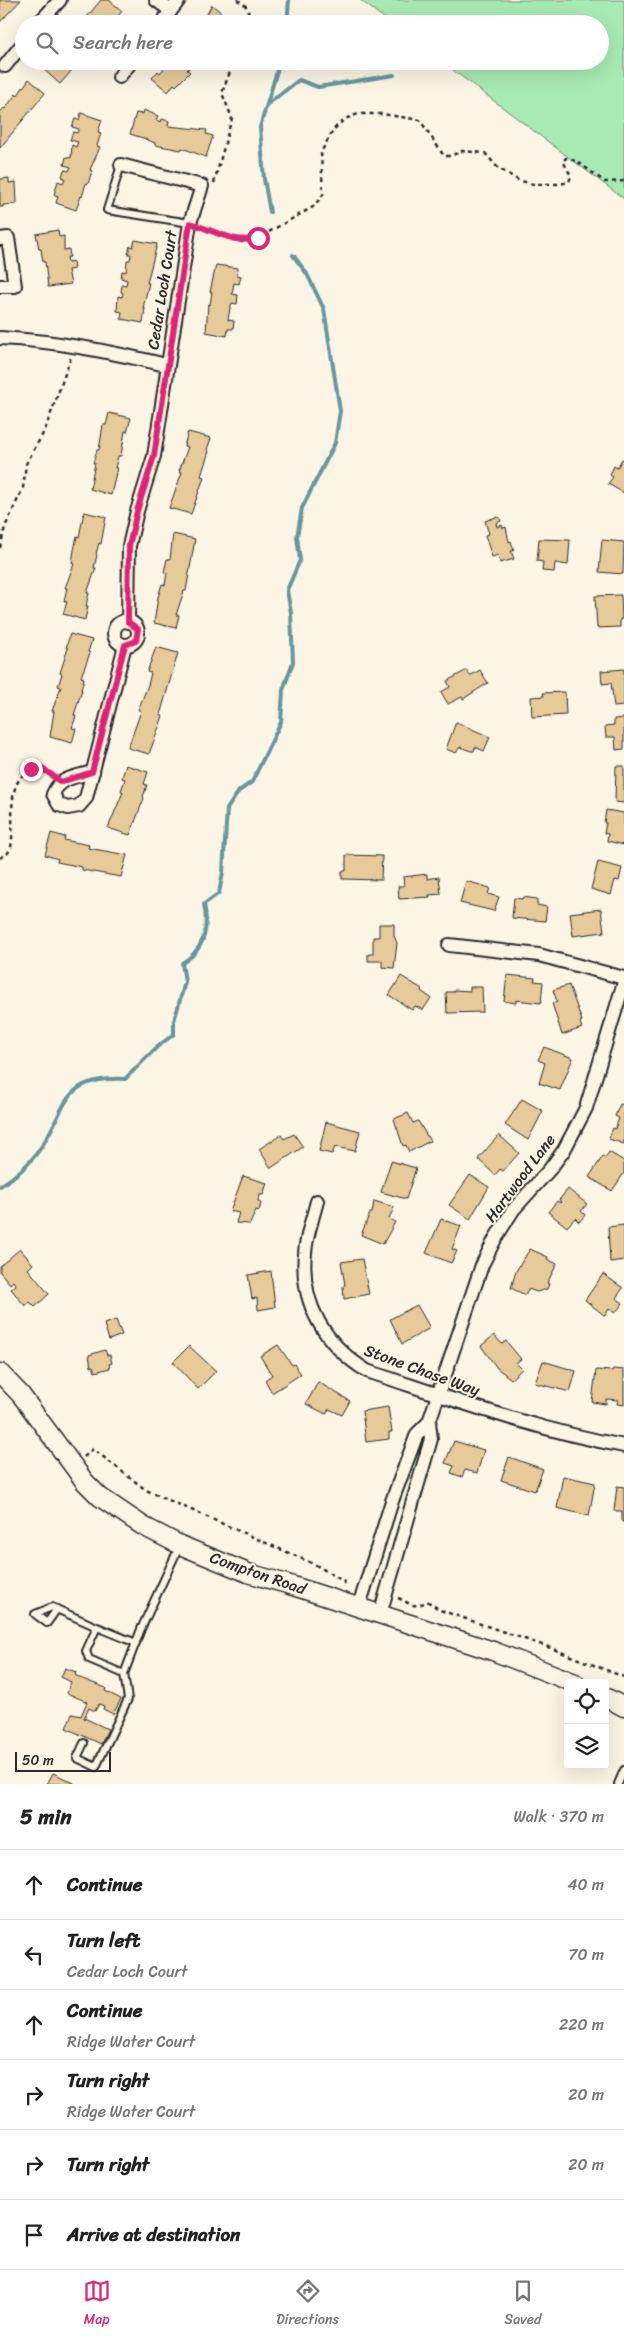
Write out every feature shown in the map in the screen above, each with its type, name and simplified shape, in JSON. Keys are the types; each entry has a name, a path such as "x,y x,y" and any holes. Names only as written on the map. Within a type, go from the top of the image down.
{"main road":[{"name":"Compton Road","path":"0,1373 20,1395 60,1450 100,1497 124,1515 180,1545 248,1573 359,1606 493,1651 565,1679"},
{"path":"609,1699 624,1707"}],"street":[{"path":"46,15 60,0"},
{"path":"156,0 171,11"},
{"path":"168,15 180,0"},
{"path":"2,66 15,52"},
{"path":"119,78 125,70"},
{"name":"Cedar Loch Court","path":"92,772 125,645 115,638 114,632 122,622 128,622 129,546 137,511 154,456 166,365 190,223 202,186 121,165"},
{"path":"0,239 8,238 16,286 0,286"},
{"path":"0,338 73,345 166,365"},
{"path":"92,772 86,798 79,806 68,808 58,805 53,794 57,785 92,772"},
{"path":"449,945 539,955 624,980"},
{"name":"Hartwood Lane","path":"359,1606 392,1501 414,1442 418,1434 429,1422 482,1265 513,1210 550,1169 581,1120 624,980"},
{"name":"Stone Chase Way","path":"317,1201 305,1252 304,1272 309,1302 322,1329 339,1351 367,1371 572,1436 624,1446"},
{"name":"Hartwood Lane","path":"380,1614 430,1439 429,1422"}],"lane":[{"path":"121,165 107,210 190,223"},
{"path":"84,1743 77,1758 96,1767 128,1699 124,1674 180,1545"},
{"path":"57,1609 136,1643"},
{"path":"96,1627 86,1651 89,1659 124,1674"},
{"path":"618,1784 624,1770"}],"path":[{"path":"237,0 245,4 248,15"},
{"path":"212,190 232,118 222,93 231,70"},
{"path":"190,223 238,241 248,242 314,207 322,194 321,152 334,129 345,119 358,114 382,114 420,120 444,156 450,156 462,151 485,154 505,174 532,184 569,182 571,176 563,160 566,158 578,162 605,182 624,181"},
{"path":"0,548 5,527 23,488 26,464 46,430 71,357 73,345"},
{"path":"0,858 8,853 11,847 12,801 18,782 25,771 36,767 42,768 61,782"},
{"path":"97,1451 146,1490 316,1564 343,1581 350,1590"},
{"path":"398,1598 412,1606 419,1606 427,1601 440,1610 548,1647 624,1676"}],"green space":[{"path":"360,0 624,0 624,199 453,70 609,70 609,15 380,15"}],"building":[{"path":"0,0 21,0 0,22"},
{"path":"101,0 109,0 122,11 119,15 88,15"},
{"path":"212,5 224,15 206,15"},
{"path":"44,70 72,70 60,84"},
{"path":"163,70 187,70 190,72 176,86 174,84 168,92 152,78 158,71 160,73"},
{"path":"29,79 45,93 0,148 0,112 5,109 16,94 17,96"},
{"path":"144,110 158,116 156,120 161,122 162,119 169,121 168,126 207,130 206,134 213,136 206,157 182,148 181,150 155,145 155,143 130,134 136,113 143,114"},
{"path":"81,113 102,120 98,132 101,133 97,146 100,147 90,170 92,171 88,184 86,183 76,210 56,203 58,196 54,195 58,181 63,183 65,178 62,177 64,170 69,171 71,167 64,165 66,157 71,158 72,145 76,147 78,142 70,140 73,132 77,133 79,129 72,127 75,119 79,120"},
{"path":"9,178 9,183 16,182 17,204 0,207 0,181 1,179"},
{"path":"58,230 59,237 64,236 64,250 69,249 70,257 67,257 68,262 73,261 74,269 68,270 71,284 48,287 45,262 43,262 36,234"},
{"path":"135,240 157,244 147,283 149,283 143,308 145,308 143,323 121,319 122,312 117,311 118,296 122,297 122,284 126,285 127,280 121,278 122,271 126,272 127,260 130,260 131,254 128,254 130,246 133,247"},
{"path":"216,265 238,268 237,275 241,276 239,284 234,283 232,294 238,295 237,304 232,303 230,308 228,320 234,321 233,329 228,329 227,336 206,332 208,304 210,305 212,292 210,292"},
{"path":"109,413 131,418 127,432 125,431 121,456 118,456 111,495 90,489 95,463 93,463 97,450 99,450 103,425 106,425"},
{"path":"188,432 211,438 201,476 204,477 191,514 169,508 182,472 179,471 188,447 184,446"},
{"path":"622,459 624,460 624,493 608,484 613,477 610,475 614,466 617,468"},
{"path":"84,512 106,517 101,544 99,543 96,554 94,568 96,568 87,593 89,593 85,620 63,614 67,602 64,601 67,588 65,588 74,564 72,563 74,550 77,536 79,537"},
{"path":"496,517 500,518 501,521 496,523 497,527 502,525 503,528 506,527 509,542 511,541 514,551 511,551 514,559 500,563 498,555 492,557 485,535 489,534 485,521"},
{"path":"173,534 195,539 186,591 184,591 176,615 179,615 176,628 154,623 158,597 162,584 165,585 167,573 164,572 167,559 170,559"},
{"path":"539,539 570,540 568,565 555,563 554,572 542,571 543,562 537,561"},
{"path":"602,540 624,542 623,574 599,572"},
{"path":"621,595 622,619 620,619 620,627 597,628 595,596"},
{"path":"70,634 92,640 88,652 90,653 81,677 84,678 74,715 76,716 72,728 76,729 72,743 50,737 54,711 52,711 61,687 58,686 62,674 60,673 68,648 66,648"},
{"path":"156,647 178,653 160,715 163,716 149,754 128,748 141,711 138,710 148,685 151,673 147,672"},
{"path":"624,669 624,706 614,707 611,683 602,684 601,671"},
{"path":"467,670 470,676 480,670 488,683 463,699 462,697 448,704 441,692 450,687 447,681"},
{"path":"565,692 566,715 532,717 531,697 544,696 543,693"},
{"path":"624,718 624,749 616,750 615,737 606,737 605,726 614,725 614,719"},
{"path":"456,722 490,737 484,751 475,747 474,751 471,751 460,747 456,753 446,749"},
{"path":"126,765 148,772 144,784 147,785 144,798 130,835 108,828 123,792 121,791 125,779 122,778"},
{"path":"616,766 624,766 624,803 615,802"},
{"path":"606,810 624,813 624,845 607,841 608,834 604,833"},
{"path":"51,833 65,837 64,840 89,845 88,848 127,855 121,877 82,870 82,867 57,862 58,859 45,855"},
{"path":"346,855 382,856 381,880 342,879 342,871 346,871"},
{"path":"598,862 622,868 619,881 615,880 611,895 591,889"},
{"path":"427,874 427,879 439,877 441,894 429,895 430,897 399,899 398,886 404,886 403,877"},
{"path":"466,881 490,888 488,894 499,897 494,911 460,903"},
{"path":"523,897 537,899 537,905 547,907 545,921 512,918 514,898 522,899"},
{"path":"601,909 604,932 573,936 570,913"},
{"path":"379,924 394,924 394,936 397,943 394,968 382,967 382,961 368,961 368,954 373,954 373,937 379,937"},
{"path":"507,975 535,978 534,981 543,982 541,1003 516,1000 516,1003 504,1001"},
{"path":"401,976 422,989 421,991 431,998 423,1010 415,1006 412,1010 389,995"},
{"path":"569,985 582,1021 580,1022 582,1028 562,1035 552,1003 557,1001 553,990"},
{"path":"470,987 482,987 483,1012 447,1013 446,992 454,992 454,990 470,991"},
{"path":"544,1047 573,1058 560,1090 539,1083 545,1063 538,1060"},
{"path":"522,1099 543,1111 528,1140 505,1125"},
{"path":"620,1104 624,1105 624,1144 609,1139 619,1118 615,1116"},
{"path":"408,1113 413,1123 418,1121 430,1141 409,1152 406,1145 403,1146 394,1119"},
{"path":"326,1122 360,1131 355,1151 335,1147 332,1154 319,1151"},
{"path":"294,1134 303,1147 271,1168 259,1149 281,1135 284,1139"},
{"path":"499,1135 519,1153 503,1171 500,1169 495,1175 478,1159"},
{"path":"609,1152 624,1161 624,1173 612,1191 589,1177 603,1156 605,1158"},
{"path":"391,1161 416,1168 406,1199 381,1192"},
{"path":"470,1175 489,1187 470,1219 449,1205"},
{"path":"243,1176 267,1183 263,1195 260,1195 258,1201 261,1203 259,1211 256,1210 250,1224 236,1223 239,1213 230,1211"},
{"path":"568,1189 587,1204 581,1211 585,1215 579,1222 575,1218 567,1227 548,1212 557,1201 561,1202 559,1200"},
{"path":"374,1201 394,1207 389,1219 395,1222 383,1244 361,1235 370,1213 372,1213"},
{"path":"441,1219 461,1226 452,1249 457,1251 451,1263 426,1253"},
{"path":"624,1225 624,1260 610,1262 608,1227"},
{"path":"20,1249 33,1264 28,1269 49,1294 35,1307 30,1302 25,1306 11,1289 16,1285 13,1281 10,1284 0,1272 0,1266"},
{"path":"530,1249 548,1257 547,1259 557,1264 547,1283 549,1284 547,1289 537,1292 528,1289 525,1295 511,1288 516,1271"},
{"path":"362,1259 369,1294 344,1299 343,1286 345,1285 341,1262"},
{"path":"271,1271 275,1307 258,1310 257,1298 252,1299 248,1275"},
{"path":"603,1274 623,1288 616,1298 623,1303 615,1313 609,1309 605,1316 585,1300"},
{"path":"417,1305 430,1328 402,1344 390,1319"},
{"path":"116,1320 122,1335 109,1340 104,1324"},
{"path":"494,1335 502,1344 506,1341 521,1359 516,1363 522,1369 511,1379 497,1368 481,1346"},
{"path":"278,1345 301,1374 272,1393 265,1380 272,1375 260,1356"},
{"path":"189,1346 216,1371 198,1389 173,1362"},
{"path":"105,1350 107,1355 110,1355 112,1363 109,1364 110,1368 95,1372 93,1366 91,1367 89,1355"},
{"path":"543,1361 576,1371 570,1392 535,1383"},
{"path":"613,1369 624,1370 624,1405 617,1404 618,1400 606,1399 606,1404 592,1402 596,1370 612,1371"},
{"path":"318,1382 350,1401 342,1415 329,1409 326,1414 306,1404"},
{"path":"388,1407 392,1432 389,1432 389,1439 366,1442 362,1411"},
{"path":"454,1441 484,1450 477,1473 465,1470 462,1477 451,1473 454,1466 445,1463"},
{"path":"509,1457 543,1469 535,1491 501,1480"},
{"path":"563,1476 595,1483 589,1516 557,1508"},
{"path":"617,1486 624,1487 624,1522 622,1522 622,1511 614,1511"},
{"path":"65,1668 76,1672 75,1675 80,1678 106,1688 105,1691 121,1699 113,1714 103,1709 104,1706 99,1704 95,1711 89,1708 84,1718 108,1729 101,1744 66,1728 72,1714 81,1716 87,1702 67,1693 71,1682 61,1677"},
{"path":"53,1773 74,1783 74,1784 47,1784"}],"waterway":[{"path":"288,15 289,0"},
{"path":"270,212 264,179 260,127 277,70"},
{"path":"269,103 299,80 318,87 394,75"},
{"path":"0,1186 20,1171 37,1153 61,1110 76,1090 87,1083 125,1079 157,1047 174,1034 174,1021 185,982 182,963 195,952 203,938 206,922 204,904 219,893 223,872 227,809 239,791 252,782 281,722 283,690 293,662 291,613 287,590 300,560 297,537 302,508 335,443 340,411 324,309 307,274 293,255"}],"route":[{"path":"31,769 36,767 42,768 61,782 65,779 92,772 125,645 136,641 138,635 138,629 134,624 128,622 129,546 137,511 154,456 166,365 190,223 238,241 248,242 258,238"}]}
